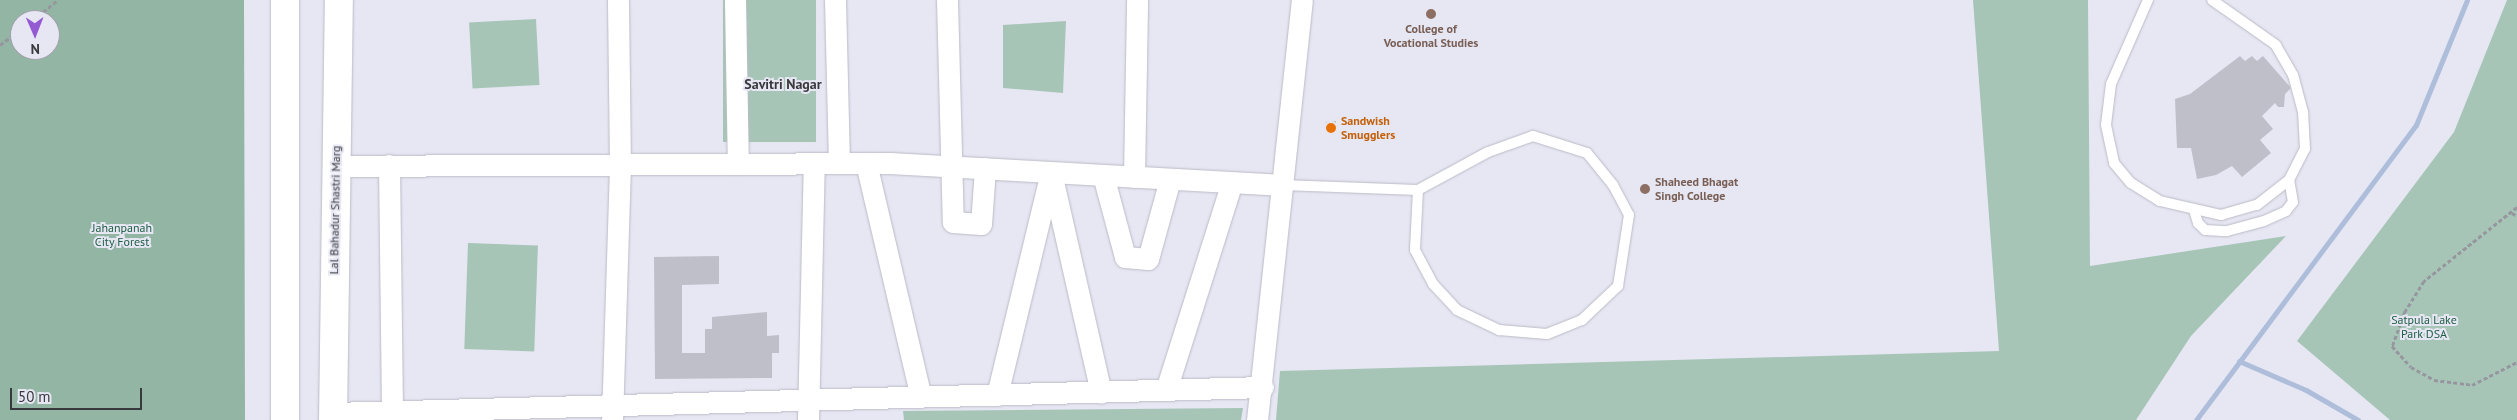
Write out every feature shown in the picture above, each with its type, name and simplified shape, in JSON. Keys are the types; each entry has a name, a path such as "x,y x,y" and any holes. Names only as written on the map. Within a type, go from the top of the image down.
{"main road":[{"path":"285,0 285,420"},
{"name":"Lal Bahadur Shastri Marg","path":"333,417 335,166 339,0"}],"street":[{"path":"612,412 620,166 618,0"},
{"path":"735,0 738,164"},
{"path":"834,0 839,163"},
{"path":"947,0 953,222 981,224 985,168"},
{"path":"1134,177 1137,0"},
{"path":"1257,420 1263,386 1302,0"},
{"path":"808,410 814,163"},
{"path":"335,166 620,166 866,163 1282,185"},
{"path":"866,163 921,397"},
{"path":"389,165 392,411"},
{"path":"997,395 1051,172"},
{"path":"1051,172 1101,392"},
{"path":"1102,175 1125,257 1148,259 1170,179"},
{"path":"1166,390 1232,182"},
{"path":"333,417 392,411 514,414 808,410 921,397 1263,386"}],"lane":[{"path":"2148,0 2111,84 2106,125 2114,164 2131,182 2160,201 2194,210 2221,214 2257,205 2289,180 2305,149 2303,112 2292,75 2276,45 2212,0"},
{"path":"1282,185 1418,190 1488,152 1533,136 1587,153 1613,185 1629,215 1618,286 1582,320 1547,334 1499,330 1457,310 1433,284 1415,250 1418,190"},
{"path":"2194,210 2198,223 2205,230 2227,231 2264,221 2286,211 2293,202 2289,180"}],"path":[{"path":"46,10 58,0"},
{"path":"2517,207 2512,213 2424,281 2405,311 2392,346 2410,367 2434,380 2472,385 2517,362"},
{"path":"2512,213 2517,216"}],"green space":[{"name":"Jahanpanah City Forest","path":"0,0 244,0 245,420 0,420"},
{"path":"723,0 816,0 816,142 723,142"},
{"path":"1973,0 2088,0 2090,266 2286,236 2191,336 2136,420 1276,420 1280,371 1999,351"},
{"name":"Satpula Lake Park DSA","path":"2507,0 2517,0 2517,420 2390,420 2297,341 2454,132"},
{"path":"536,19 539,85 473,88 469,23"},
{"path":"1066,21 1063,93 1003,88 1003,25"},
{"path":"468,243 538,245 534,351 464,349"},
{"path":"1243,408 1241,420 904,420 903,411"}],"building":[{"path":"2240,56 2245,61 2252,56 2257,61 2263,56 2291,88 2285,94 2284,107 2278,107 2275,103 2262,116 2273,129 2260,140 2271,153 2242,177 2232,166 2216,175 2197,179 2191,148 2177,148 2175,99 2190,94"},
{"name":"Sandwish Smugglers","path":"1336,121 1336,131 1325,131 1326,122"},
{"path":"719,256 719,284 682,285 682,353 705,353 705,329 712,329 712,317 767,312 767,336 779,335 779,353 772,353 772,378 655,379 654,257"}],"waterway":[{"path":"2196,420 2416,125 2467,0"},
{"path":"2239,361 2306,390 2358,420"}],"place":[{"name":"College of Vocational Studies","path":"1431,14"},
{"name":"Sandwish Smugglers","path":"1331,128"},
{"name":"Shaheed Bhagat Singh College","path":"1645,189"}],"district":[{"name":"Savitri Nagar","path":"783,84"}]}
